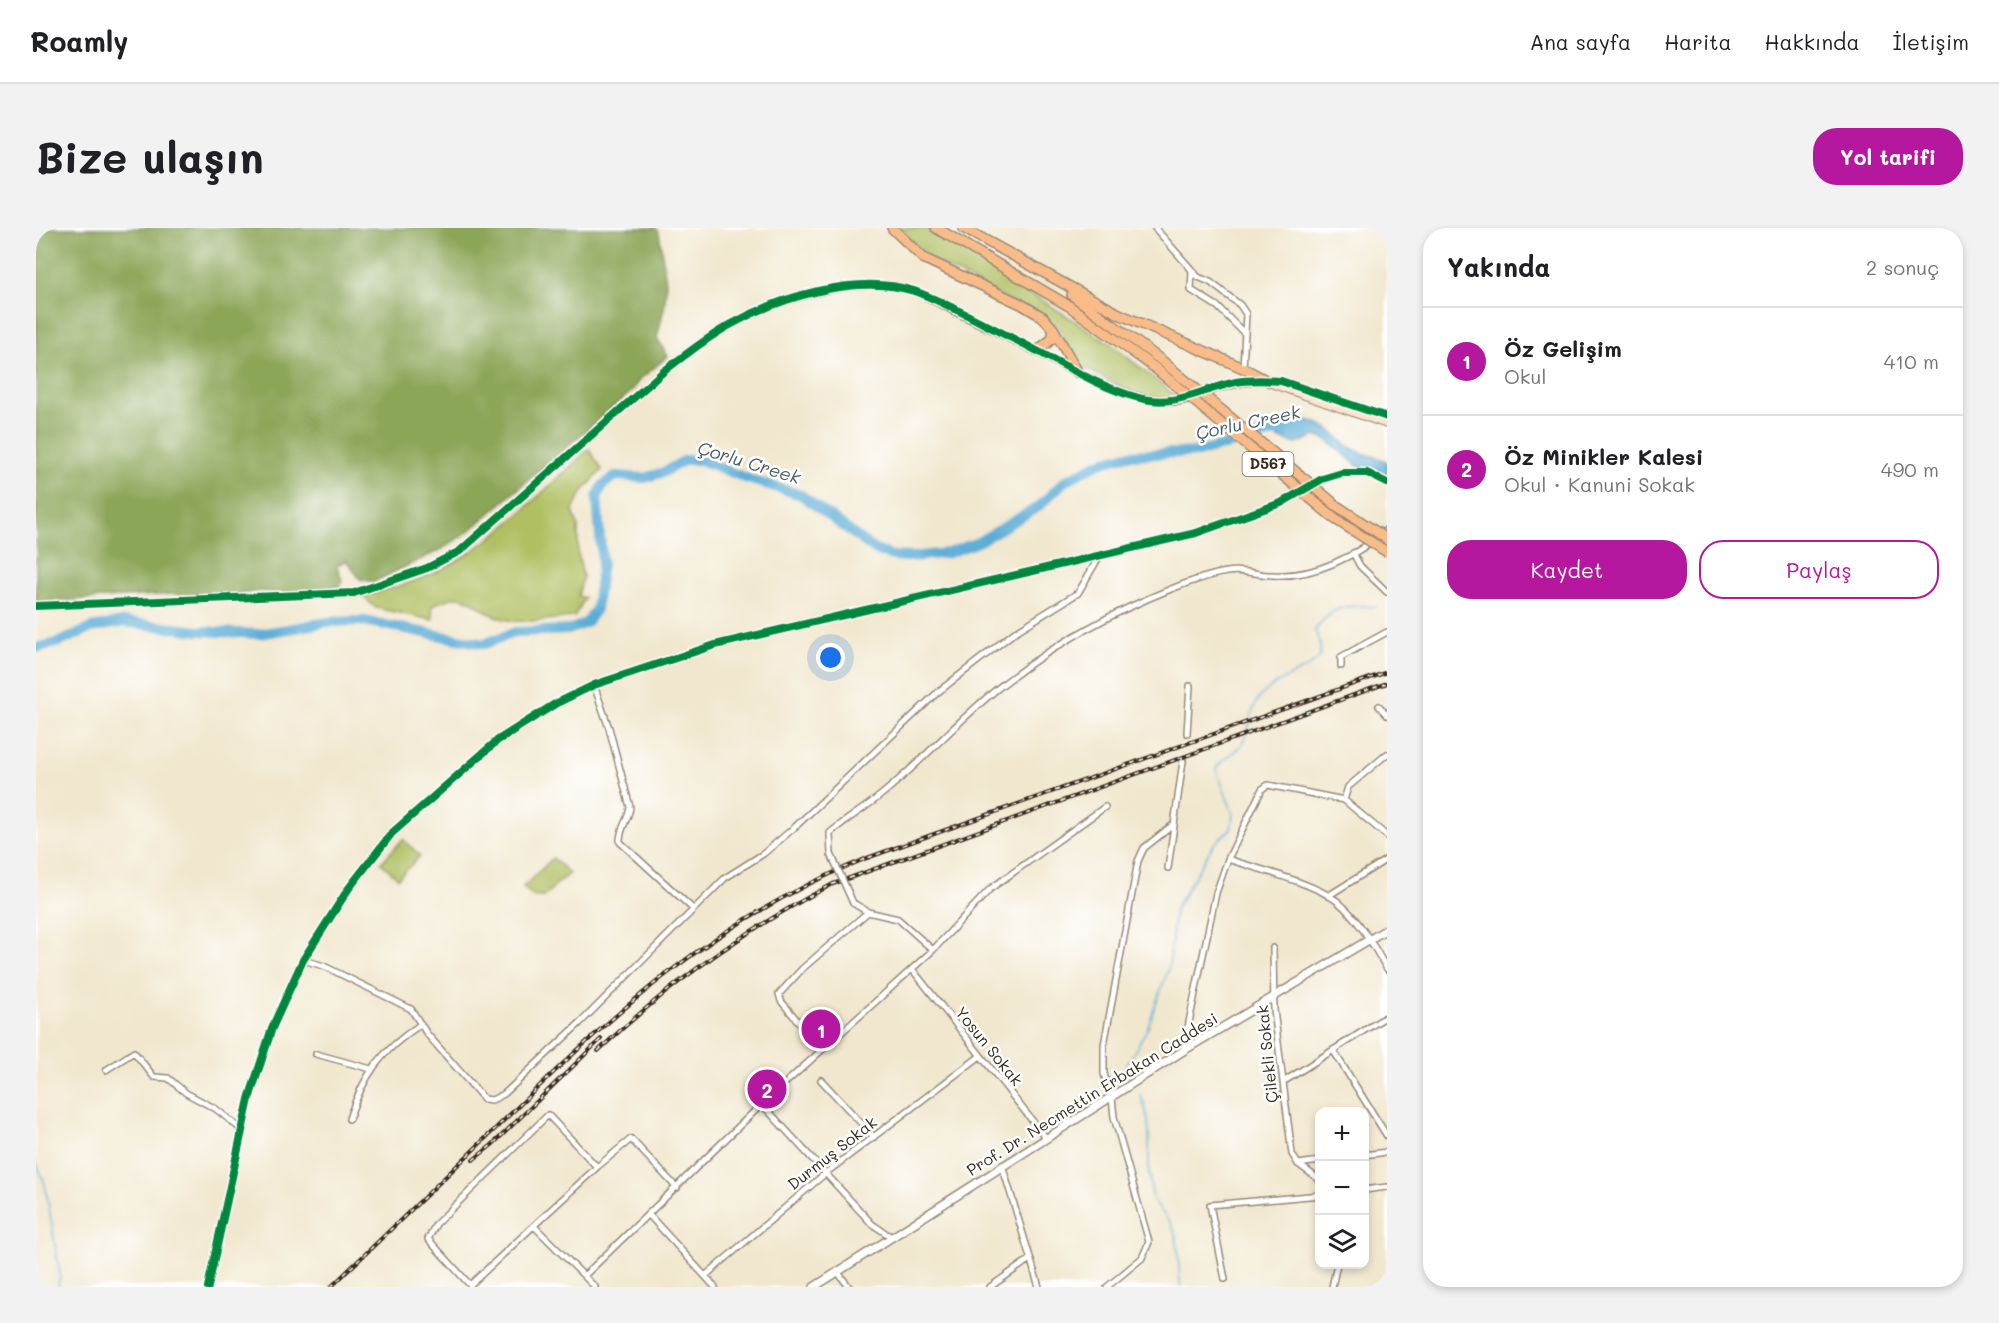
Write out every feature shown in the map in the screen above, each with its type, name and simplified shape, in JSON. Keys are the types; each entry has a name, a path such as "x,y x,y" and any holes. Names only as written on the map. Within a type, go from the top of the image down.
{"highway":[{"path":"892,228 923,258 1021,304 1042,317 1054,330 1078,373"},
{"name":"D567","path":"936,228 1070,306 1158,364 1335,519 1387,552"},
{"name":"D567","path":"963,228 1038,272 1337,506 1387,538"},
{"path":"1038,272 1119,314 1243,368 1264,380"},
{"path":"1037,351 1052,339 1054,330"}],"main road":[{"path":"1078,373 1138,398 1154,401 1183,400 1236,382 1281,381 1387,417"},
{"path":"1264,380 1280,388 1387,424"}],"street":[{"path":"1155,228 1192,270 1240,305 1246,314 1243,368"},
{"path":"1192,270 1191,290 1217,306 1245,334"},
{"path":"36,606 354,593 427,568 460,551 687,353 730,324 762,309 799,297 839,288 882,285 914,291 1078,373"},
{"path":"208,1287 249,1099 272,1028 303,960 349,888 392,834 498,740 555,704 594,685 715,645 1196,533 1281,503 1322,479 1342,473 1367,473 1387,483"},
{"path":"933,950 898,919 868,912 853,903 831,854 830,833 880,796 1002,686 1060,644 1139,603 1203,578 1228,571 1291,574 1324,568 1387,529"},
{"path":"1353,552 1360,566 1387,592"},
{"path":"303,960 324,966 411,1009 484,1099 492,1100 504,1094 580,1023 726,878 763,854 795,827 938,692 1015,632 1078,593 1099,557"},
{"path":"1341,666 1341,657 1387,632"},
{"path":"594,685 609,728 630,807 620,842 693,909"},
{"path":"1187,733 1190,686"},
{"path":"1378,706 1387,715"},
{"path":"1344,800 1348,787 1387,754"},
{"path":"1168,868 1183,760"},
{"path":"1183,1051 1216,892 1228,859 1262,789 1268,785 1344,800 1387,836"},
{"path":"584,1276 762,1104 933,950 990,889 1105,807"},
{"path":"1107,1287 1142,1258 1149,1242 1114,1118 1112,1098 1104,1074 1104,1045 1138,861 1144,848 1173,825"},
{"path":"1228,859 1328,896 1338,902 1370,939 1387,969"},
{"path":"1328,896 1387,859"},
{"path":"822,1050 781,1001 778,994 802,969 868,912"},
{"name":"Prof. Dr. Necmettin Erbakan Caddesi","path":"814,1287 890,1236 1112,1098 1183,1051 1275,998 1387,928"},
{"name":"Çilekli Sokak","path":"1273,948 1283,1082 1292,1154 1298,1164"},
{"name":"Yosun Sokak","path":"912,969 979,1057 1046,1138"},
{"path":"1283,1082 1387,1016"},
{"path":"349,1119 358,1092 371,1069 399,1039 421,1024"},
{"path":"1333,1050 1387,1136"},
{"path":"105,1071 134,1052 154,1077 168,1078 186,1093 216,1109 242,1130"},
{"path":"316,1054 371,1069"},
{"name":"Durmuş Sokak","path":"705,1276 827,1172 979,1057"},
{"path":"821,1080 874,1137"},
{"path":"762,1104 827,1172 872,1224 890,1236"},
{"path":"597,1167 548,1115 436,1224 428,1239 470,1285 597,1167 631,1139 677,1188"},
{"path":"1369,1154 1387,1152"},
{"path":"1298,1164 1315,1162"},
{"path":"1298,1164 1315,1176"},
{"path":"1002,1166 1039,1287"},
{"path":"1369,1189 1387,1187"},
{"path":"1225,1279 1210,1205 1315,1195"},
{"path":"649,1215 715,1287"},
{"path":"534,1226 595,1287"},
{"path":"990,1287 1030,1259"},
{"path":"1332,1287 1336,1269"},
{"path":"837,1271 849,1287"}],"green space":[{"path":"36,228 656,228 659,232 666,282 665,304 657,338 668,356 639,380 632,391 469,531 442,549 374,582 360,579 346,560 337,566 342,581 340,586 290,593 259,591 243,594 174,594 36,602"},
{"path":"899,228 927,228 1110,343 1179,399 1142,397 1076,364 1059,327 930,259"},
{"path":"589,449 602,470 583,491 573,510 578,526 578,553 583,577 578,596 585,598 574,617 532,621 508,620 486,611 472,601 457,597 432,606 433,620 376,608 362,596 417,580 448,566 467,554 522,512"},
{"path":"403,839 420,856 398,878 381,863"},
{"path":"553,858 569,873 543,897 534,897 523,887"}],"water":[{"path":"1307,420 1328,429 1351,448 1387,462 1387,479 1371,468 1359,467 1327,440 1315,436 1296,444 1277,438 1284,426 1292,422"}],"waterway":[{"name":"Çorlu Creek","path":"36,648 60,642 91,628 123,622 199,631 259,634 328,622 364,621 484,644 516,632 569,630 586,623 596,609 602,562 597,497 603,485 616,476 645,478 664,472 685,460 701,460 748,479 801,495 875,550 893,556 912,557 948,553 978,542 1038,507 1065,481 1099,463 1128,455 1199,452 1292,428"},
{"path":"1127,1072 1125,1068 1147,1029 1169,967 1175,909 1214,844 1231,829 1233,814 1216,768 1243,743 1254,707 1262,695 1276,684 1307,668 1320,657 1320,645 1315,630 1328,615 1349,606 1376,607"},
{"path":"1140,1094 1148,1121 1150,1184 1153,1198 1171,1224 1175,1235 1181,1287"},
{"path":"36,1162 45,1184 60,1275 58,1287"}],"railway":[{"path":"331,1287 581,1047 624,1009 712,941 760,911 811,883 867,858 1387,672"},
{"path":"598,1051 652,1003 710,959 801,901 833,884 1387,683"},
{"path":"473,1160 492,1145 601,1039"}],"cycle path":[{"path":"36,606 354,593 427,568 460,551 663,372 704,341 730,325 772,305 795,297 844,286 892,286 914,291 965,314 1092,380 1139,398 1165,401 1236,382 1281,381 1387,417"},
{"path":"208,1287 249,1099 272,1028 303,960 349,888 392,833 498,740 555,704 594,685 715,645 1196,533 1281,503 1322,479 1342,473 1367,473 1387,483"}],"place":[{"name":"Öz Gelişim","path":"821,1029"},
{"name":"Öz Minikler Kalesi","path":"767,1089"}]}
